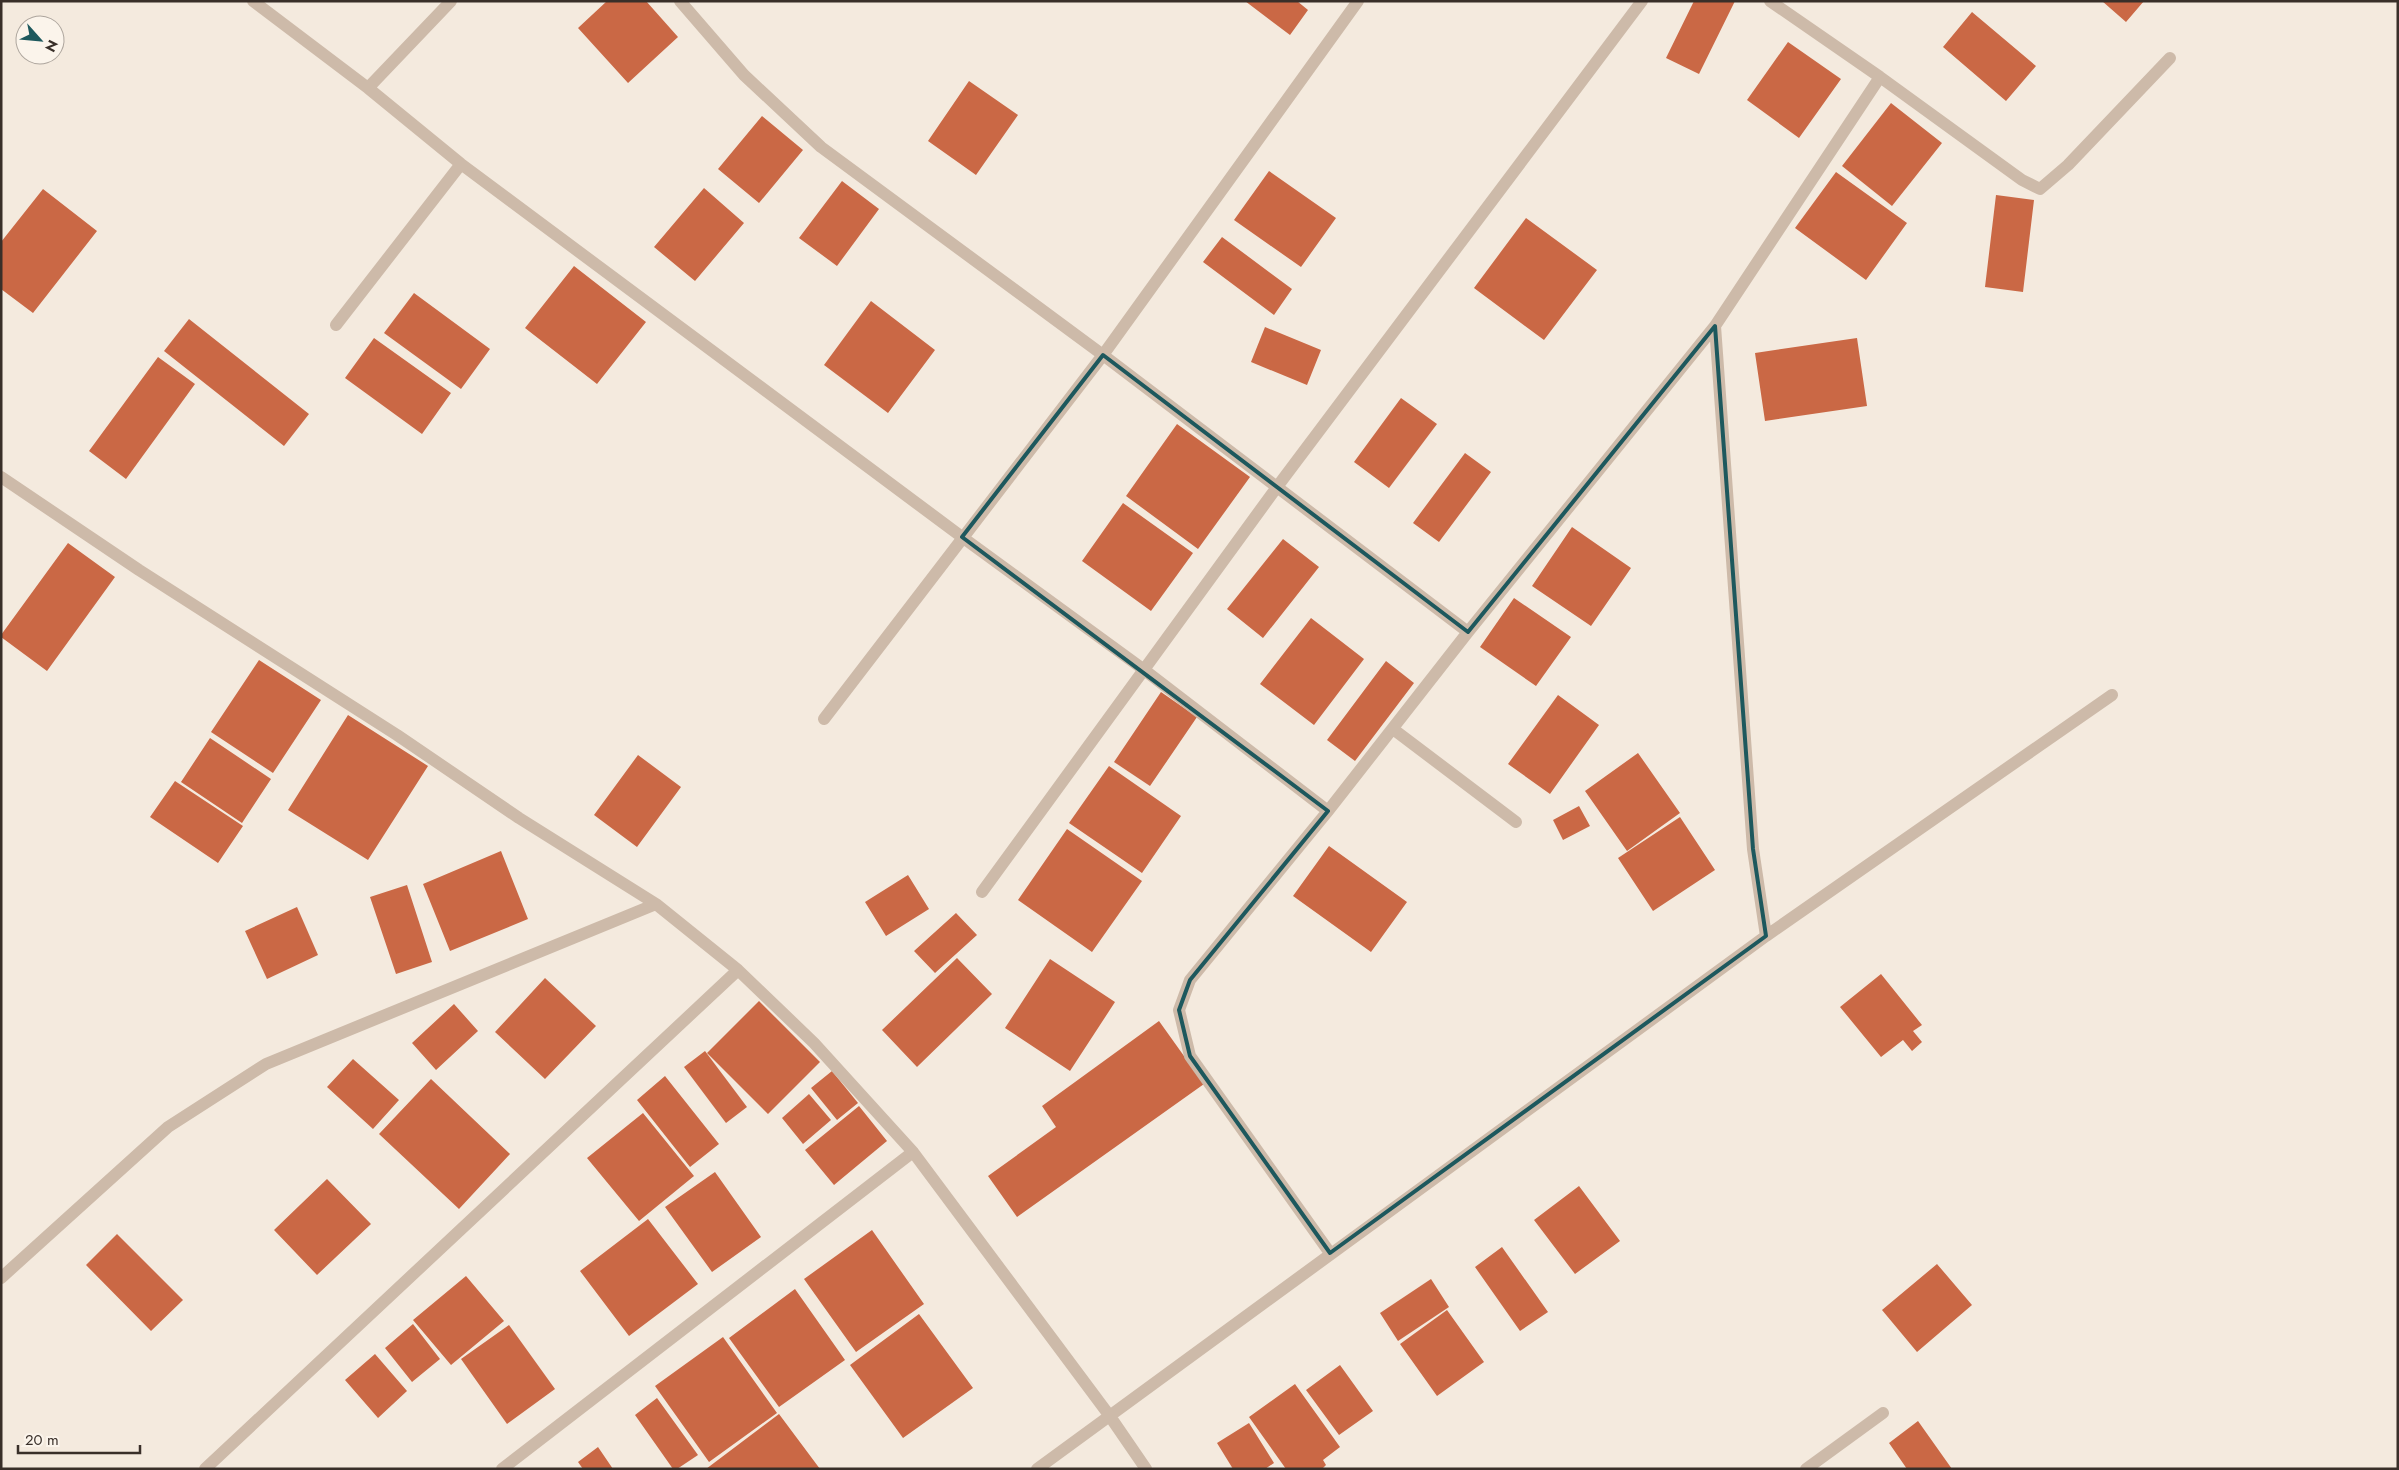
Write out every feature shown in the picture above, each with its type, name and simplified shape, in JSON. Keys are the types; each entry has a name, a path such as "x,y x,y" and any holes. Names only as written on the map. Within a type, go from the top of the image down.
{"street":[{"path":"253,1 368,88 461,164 962,537 1143,669 1328,811"},
{"path":"368,88 451,1"},
{"path":"680,1 744,75 822,147 1103,355 1468,632"},
{"path":"824,719 1103,355 1358,1"},
{"path":"982,892 1277,487 1642,1"},
{"path":"1770,1 1880,77 2022,180 2040,189 2068,165 2170,58"},
{"path":"1330,1253 1190,1056 1179,1010 1190,980 1328,811 1468,632 1715,326 1880,77"},
{"path":"336,325 461,164"},
{"path":"1715,326 1753,849 1766,936"},
{"path":"1,477 140,570 397,735 519,818 656,904 738,970 814,1043 913,1152 1109,1415 1146,1469"},
{"path":"1037,1469 1766,936 2112,695"},
{"path":"1393,729 1516,822"},
{"path":"1,1278 168,1127 266,1064 656,904"},
{"path":"205,1469 738,970"},
{"path":"502,1469 913,1152"},
{"path":"1806,1469 1883,1413"}],"highlighted area":[{"path":"1715,326 1753,849 1766,936 1330,1253 1190,1056 1179,1010 1190,980 1328,811 962,537 1103,355 1468,632"}],"building":[{"path":"607,1 646,1 678,37 628,83 578,28"},
{"path":"1245,1 1297,1 1308,10 1290,35"},
{"path":"1694,1 1735,1 1699,74 1666,58"},
{"path":"2102,1 2144,1 2126,22"},
{"path":"1972,12 2036,66 2006,101 1943,47"},
{"path":"1788,42 1841,79 1799,138 1747,100"},
{"path":"969,81 1018,115 976,175 928,141"},
{"path":"1891,103 1942,143 1892,206 1842,166"},
{"path":"762,116 803,150 759,203 718,169"},
{"path":"1269,171 1336,218 1301,267 1234,220"},
{"path":"1836,172 1907,223 1866,280 1795,228"},
{"path":"842,181 879,209 837,266 799,238"},
{"path":"704,188 744,223 695,281 654,247"},
{"path":"43,189 97,231 33,313 1,289 1,242"},
{"path":"1996,195 2034,200 2023,292 1985,287"},
{"path":"1526,218 1597,270 1544,340 1474,288"},
{"path":"1222,237 1292,289 1274,315 1203,262"},
{"path":"574,266 646,322 597,384 525,328"},
{"path":"414,293 490,349 461,389 384,333"},
{"path":"871,301 935,350 888,413 824,365"},
{"path":"189,319 309,414 284,446 164,351"},
{"path":"1265,327 1321,350 1307,385 1251,362"},
{"path":"374,338 451,393 422,434 345,378"},
{"path":"1857,338 1867,406 1765,421 1755,353"},
{"path":"158,357 195,384 126,479 89,451"},
{"path":"1401,398 1437,424 1389,488 1354,462"},
{"path":"1177,424 1250,477 1198,549 1126,496"},
{"path":"1465,453 1491,472 1439,542 1413,523"},
{"path":"1123,503 1193,553 1151,611 1082,561"},
{"path":"1572,527 1631,568 1591,626 1532,586"},
{"path":"1283,539 1319,567 1263,638 1227,609"},
{"path":"68,543 115,577 47,671 1,637 1,635"},
{"path":"1514,598 1571,637 1536,686 1480,647"},
{"path":"1311,618 1364,659 1314,725 1260,684"},
{"path":"259,660 321,700 273,773 211,732"},
{"path":"1386,661 1414,683 1355,761 1327,740"},
{"path":"1161,692 1197,717 1150,786 1114,762"},
{"path":"1558,695 1599,725 1550,794 1508,764"},
{"path":"348,715 428,766 368,860 288,810"},
{"path":"210,738 271,779 242,823 181,782"},
{"path":"1638,753 1680,813 1627,851 1585,791"},
{"path":"638,755 681,787 637,847 594,815"},
{"path":"1109,766 1181,816 1142,873 1069,823"},
{"path":"175,781 243,826 218,863 150,817"},
{"path":"1579,806 1590,826 1563,840 1553,820"},
{"path":"1680,817 1715,870 1653,911 1618,858"},
{"path":"1067,829 1142,881 1092,952 1018,900"},
{"path":"1329,846 1407,902 1371,952 1293,896"},
{"path":"501,851 528,919 450,951 423,884"},
{"path":"908,875 929,909 886,936 865,902"},
{"path":"407,885 432,962 396,974 370,897"},
{"path":"297,907 318,955 267,979 245,931"},
{"path":"956,913 977,935 935,973 914,951"},
{"path":"957,958 992,994 917,1067 882,1030"},
{"path":"1050,959 1115,1002 1070,1071 1005,1028"},
{"path":"1881,974 1922,1025 1913,1031 1922,1042 1912,1051 1903,1040 1881,1057 1840,1007"},
{"path":"545,978 596,1026 545,1079 495,1032"},
{"path":"759,1001 820,1062 768,1114 707,1053"},
{"path":"454,1004 478,1031 436,1070 412,1043"},
{"path":"1159,1021 1204,1084 1017,1217 988,1176 1056,1127 1042,1106"},
{"path":"705,1051 747,1107 726,1123 684,1067"},
{"path":"353,1059 399,1100 373,1129 327,1087"},
{"path":"832,1071 858,1103 837,1120 811,1088"},
{"path":"665,1076 719,1144 690,1167 637,1100"},
{"path":"431,1079 510,1154 459,1209 379,1134"},
{"path":"809,1094 831,1120 803,1144 782,1118"},
{"path":"859,1106 887,1141 834,1185 805,1150"},
{"path":"643,1113 694,1176 639,1221 587,1158"},
{"path":"715,1172 761,1237 712,1272 665,1207"},
{"path":"327,1179 371,1224 317,1275 274,1230"},
{"path":"1579,1186 1620,1241 1575,1274 1534,1220"},
{"path":"648,1219 698,1284 629,1336 580,1271"},
{"path":"872,1230 924,1304 856,1352 804,1279"},
{"path":"117,1234 183,1300 151,1331 86,1265"},
{"path":"1502,1247 1548,1312 1520,1331 1475,1267"},
{"path":"1937,1264 1972,1305 1917,1352 1882,1310"},
{"path":"466,1276 504,1321 451,1365 413,1320"},
{"path":"1431,1279 1449,1307 1398,1341 1380,1313"},
{"path":"795,1289 845,1360 779,1407 729,1338"},
{"path":"1447,1310 1484,1362 1437,1396 1400,1344"},
{"path":"919,1314 973,1388 903,1438 850,1365"},
{"path":"413,1324 440,1359 412,1382 385,1348"},
{"path":"509,1325 555,1389 507,1424 461,1359"},
{"path":"723,1337 777,1413 709,1462 655,1386"},
{"path":"375,1354 407,1391 378,1418 345,1380"},
{"path":"1340,1365 1373,1411 1339,1435 1306,1390"},
{"path":"1295,1384 1340,1447 1323,1460 1326,1465 1322,1469 1286,1469 1249,1417"},
{"path":"657,1398 698,1455 677,1469 673,1469 635,1415"},
{"path":"779,1414 820,1469 706,1469"},
{"path":"1918,1421 1952,1469 1907,1469 1889,1443"},
{"path":"1249,1423 1274,1463 1265,1469 1233,1469 1217,1443"},
{"path":"598,1447 613,1469 583,1469 578,1462"}]}
